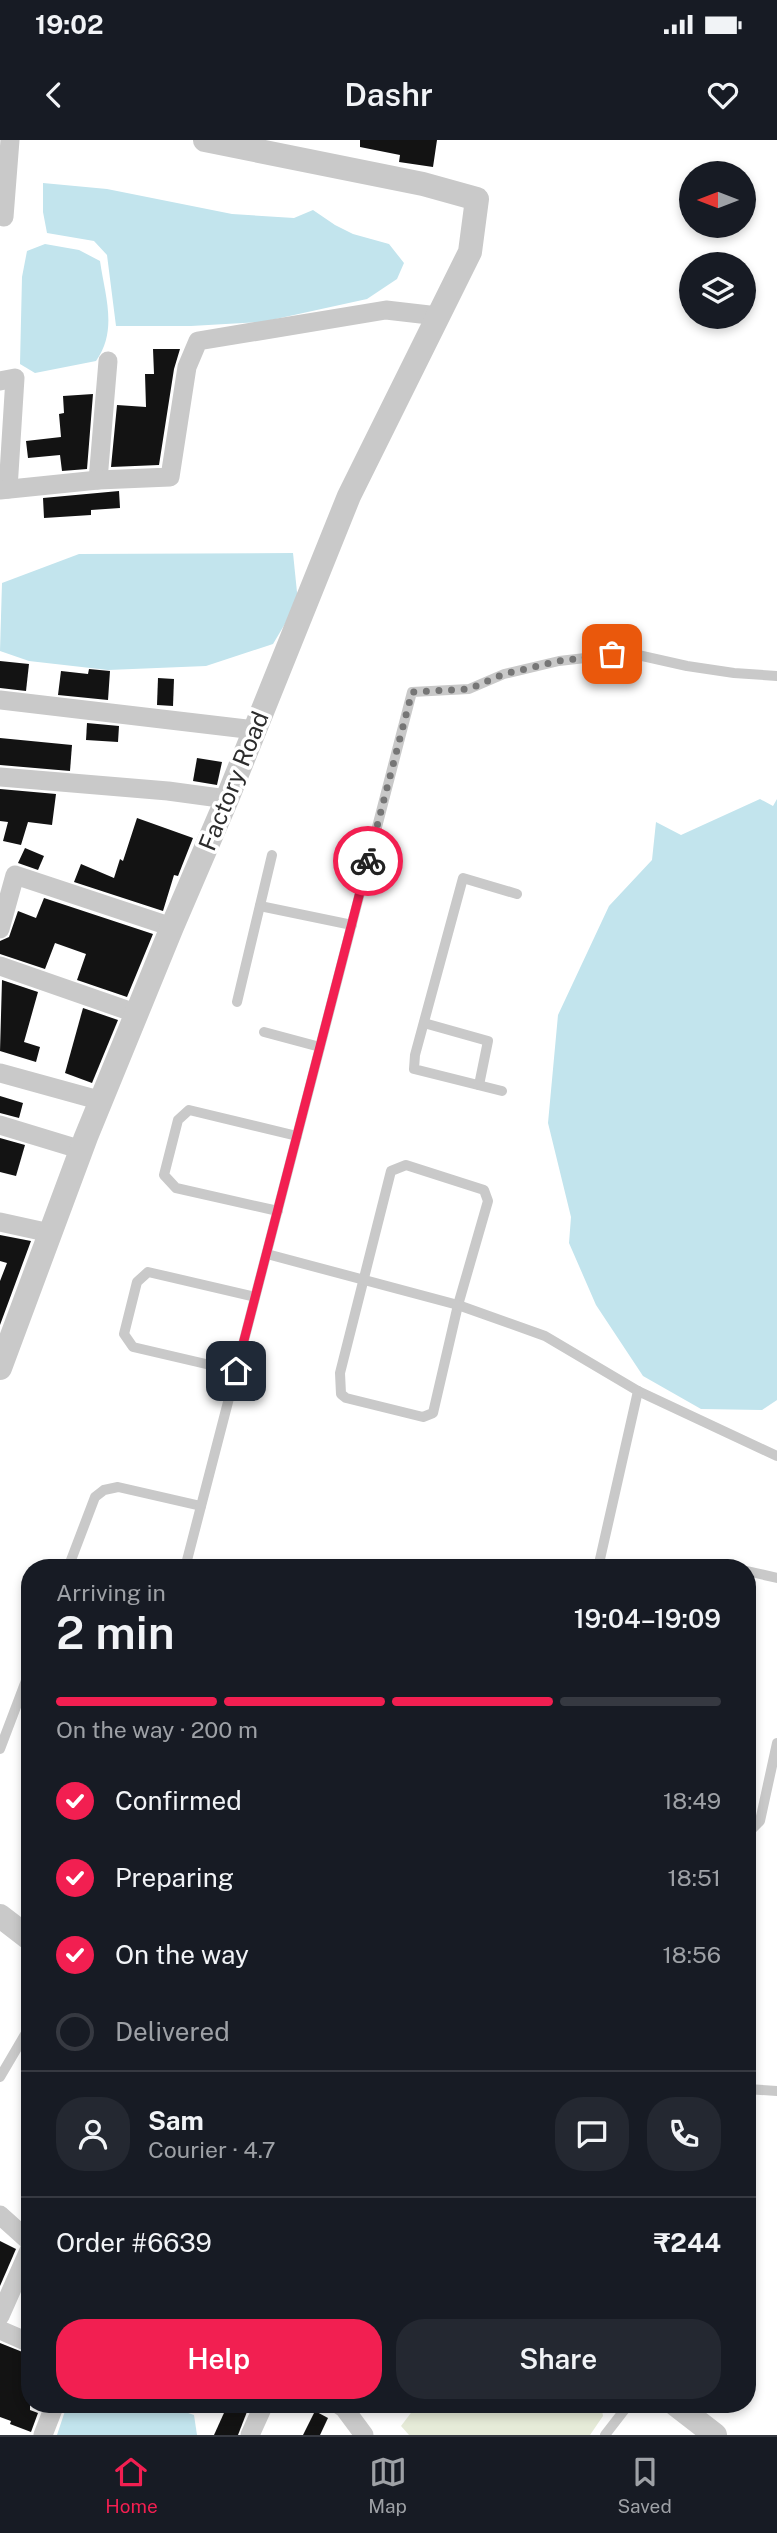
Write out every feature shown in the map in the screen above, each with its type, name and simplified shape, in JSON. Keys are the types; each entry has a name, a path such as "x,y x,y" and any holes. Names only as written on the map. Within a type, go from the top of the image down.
{"street":[{"path":"4,217 9,140"},
{"name":"Factory Road","path":"0,1368 82,1150 349,496 470,252 477,199 423,184 205,140"},
{"path":"0,381 15,378 4,489 98,480 170,477 187,367 198,341 386,310 438,316"},
{"path":"98,480 108,361"},
{"path":"0,700 255,730"},
{"path":"0,778 168,790 227,799"},
{"path":"0,929 15,875 172,927"},
{"path":"0,966 138,1014"},
{"path":"0,1073 102,1101"},
{"path":"0,1125 82,1150"},
{"path":"0,1222 50,1233"},
{"path":"0,1916 21,1932"},
{"path":"0,2215 21,2234"},
{"path":"0,2316 21,2268"},
{"path":"0,2330 21,2339"},
{"path":"43,2435 52,2413"},
{"path":"250,2435 260,2413"},
{"path":"347,2413 364,2435"},
{"path":"687,2413 715,2435"}],"lane":[{"path":"187,1559 412,692 469,689 504,674 559,661 629,653 698,668 777,676"},
{"path":"237,1002 272,855"},
{"path":"502,1091 414,1069 415,1055 463,878 517,894"},
{"path":"260,905 352,925"},
{"path":"424,1023 488,1041 479,1085"},
{"path":"264,1032 320,1047"},
{"path":"278,1211 176,1188 164,1175 178,1120 189,1111 297,1136"},
{"path":"406,1165 484,1190 488,1201 458,1305 433,1413 423,1417 346,1398 341,1394 340,1373 364,1280 391,1171 406,1165"},
{"path":"267,1254 458,1305 545,1336 638,1391 777,1456"},
{"path":"236,1371 133,1347 124,1334 137,1282 148,1272 256,1297"},
{"path":"600,1559 638,1391"},
{"path":"71,1559 95,1497 104,1490 118,1487 201,1506"},
{"path":"756,1573 777,1578"},
{"path":"0,1749 21,1694"},
{"path":"756,1825 760,1821 777,1744"},
{"path":"0,2077 21,2041"},
{"path":"756,2090 777,2091"},
{"path":"605,2435 622,2413"}],"green space":[{"path":"411,2413 602,2413 603,2416 590,2435 409,2435 401,2426"}],"water":[{"path":"43,183 107,189 232,214 294,218 313,210 353,234 389,244 404,263 397,279 367,299 262,322 116,326 107,255 94,241 47,233 43,212"},
{"path":"45,244 79,250 100,261 107,300 108,325 103,349 96,361 35,373 20,364 22,277 27,251"},
{"path":"293,553 298,602 273,644 206,666 108,670 29,661 0,651 2,583 79,554"},
{"path":"760,799 773,806 777,799 777,1400 762,1410 701,1409 643,1376 596,1305 569,1243 571,1217 548,1123 558,1015 609,906 652,860 656,822 681,835"},
{"path":"64,2413 188,2413 194,2415 197,2435 57,2435"}],"building":[{"path":"360,140 437,140 433,167 399,162 400,155 360,147"},
{"path":"153,349 180,349 174,369 159,465 111,467 117,405 146,407 145,374 154,374"},
{"path":"93,394 87,469 62,471 60,455 28,458 26,441 61,437 59,414 64,413 63,396"},
{"path":"119,491 120,508 91,510 91,515 44,518 43,498"},
{"path":"0,661 29,664 26,691 0,688"},
{"path":"89,669 110,671 108,700 58,695 61,671 88,674"},
{"path":"158,678 174,679 173,706 157,705"},
{"path":"87,723 119,726 118,742 86,740"},
{"path":"0,738 72,745 70,771 0,765"},
{"path":"197,758 222,762 217,785 193,781"},
{"path":"0,789 56,794 52,825 28,822 21,845 3,841 8,822 0,821"},
{"path":"137,818 193,838 178,876 174,875 163,911 74,882 81,864 114,878 120,859 123,861"},
{"path":"25,848 44,856 38,870 18,863"},
{"path":"44,898 153,934 127,997 77,980 86,954 55,943 45,969 0,954 0,941 9,937 18,911 36,918"},
{"path":"2,980 38,992 24,1042 40,1047 36,1062 0,1051"},
{"path":"83,1008 118,1020 92,1083 65,1073"},
{"path":"0,1096 23,1103 19,1118 0,1113"},
{"path":"0,1138 25,1145 16,1176 0,1172"},
{"path":"0,1235 31,1241 0,1325 0,1281 7,1263 0,1261"},
{"path":"0,2241 16,2249 0,2286"},
{"path":"0,2343 21,2351 21,2413 38,2413 31,2432 0,2417"},
{"path":"224,2413 247,2413 238,2435 214,2435"},
{"path":"314,2413 328,2418 320,2435 303,2435"}],"way so far":[{"path":"368,861 412,692 469,689 504,674 559,661 612,654"}],"route":[{"path":"236,1371 368,861"}]}
